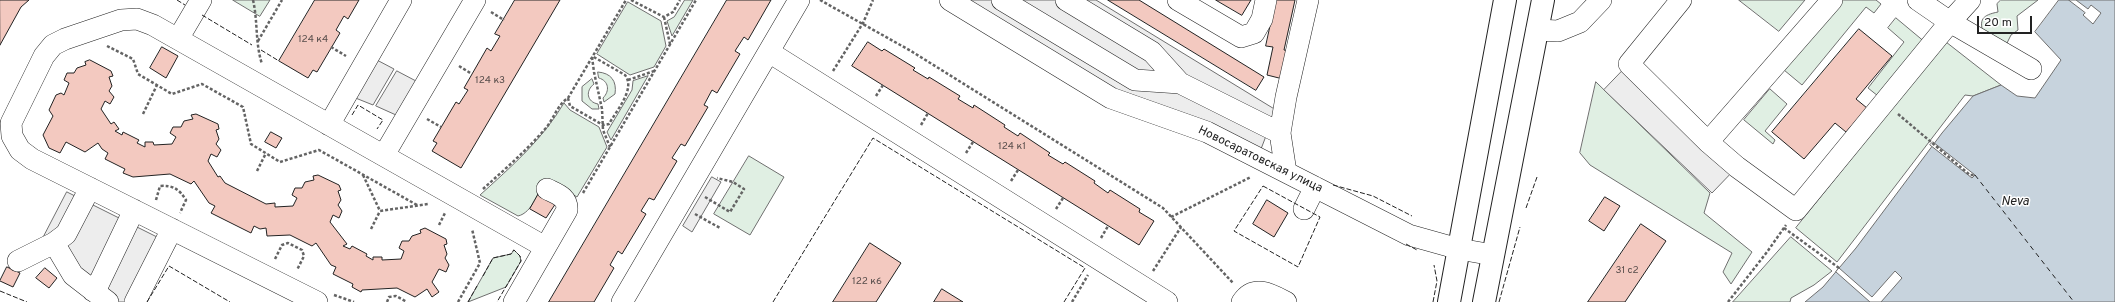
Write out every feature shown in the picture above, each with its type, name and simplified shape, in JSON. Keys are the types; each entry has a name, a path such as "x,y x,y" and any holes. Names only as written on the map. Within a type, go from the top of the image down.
{"main road":[{"path":"1450,302 1505,0"},
{"path":"1484,302 1543,0"}],"street":[{"path":"178,39 201,0"},
{"path":"329,125 401,0"},
{"path":"384,155 475,0"},
{"path":"622,302 799,0"},
{"name":"Новосаратовская улица","path":"950,0 1095,90 1129,105 1207,132 1409,235 1459,249 1493,255"},
{"path":"1002,0 1135,80 1180,83"},
{"path":"1066,0 1152,52 1180,83 1280,133"},
{"path":"1178,0 1241,37 1254,33 1262,19 1266,0"},
{"path":"1286,172 1280,133 1286,97 1308,0"},
{"path":"1495,0 1499,37"},
{"path":"1538,30 1558,32 1580,22 1601,0"},
{"path":"1681,0 1629,64 1708,142 1737,167 1796,210 1950,22 1970,0"},
{"path":"1708,142 1832,0"},
{"path":"1918,0 1950,22 2031,69"},
{"path":"317,302 175,223 134,210 32,159 20,150 12,136 11,123 44,56 53,45 121,20 137,19 153,25 546,247"},
{"path":"769,52 1167,302"},
{"path":"1304,209 1315,187"},
{"path":"18,260 54,243 66,234 90,188"},
{"path":"514,302 567,210 568,204 564,198 547,189"},
{"path":"100,297 98,285 134,210"},
{"path":"135,302 175,223"},
{"path":"54,243 73,275 100,297"},
{"path":"1244,299 1258,291 1268,292 1286,302"}],"path":[{"path":"253,0 256,14 257,42 262,66"},
{"path":"257,42 282,0"},
{"path":"458,302 480,263 471,223 474,206 512,163 545,129 562,102 568,98 626,0"},
{"path":"632,0 664,17 670,45"},
{"path":"664,17 673,12 680,0"},
{"path":"568,204 580,198 696,0"},
{"path":"820,0 911,51 1163,208 1244,299"},
{"path":"824,86 863,24 873,0"},
{"path":"82,34 133,59 138,74 172,94 202,84 243,107 251,144 280,162 318,150 417,206"},
{"path":"568,98 570,106 603,125 609,124 629,90 628,80 625,75 592,56"},
{"path":"592,56 603,130 610,147"},
{"path":"628,80 655,70"},
{"path":"142,114 157,85"},
{"path":"1885,102 1970,175 1975,175"},
{"path":"257,171 266,153"},
{"path":"363,175 380,211"},
{"path":"1172,217 1238,182 1256,175"},
{"path":"710,200 730,212 744,189 733,182 717,178"},
{"path":"154,205 160,186 170,186 180,191 186,200 175,223"},
{"path":"380,211 435,203"},
{"path":"439,225 447,209"},
{"path":"1728,302 1796,210"},
{"path":"371,229 380,211"},
{"path":"701,217 720,228"},
{"path":"1143,287 1181,227"},
{"path":"1784,228 1839,268"},
{"path":"272,264 282,245 288,243 302,250 304,256 294,275"},
{"path":"1072,302 1098,259"},
{"path":"387,302 389,297 396,296 407,302"}],"green space":[{"path":"233,0 270,0 260,16"},
{"path":"685,0 693,0 672,36 667,21 674,17"},
{"path":"1739,0 1805,0 1779,31"},
{"path":"1842,0 1876,0 1881,4 1874,13 1866,7 1802,85 1784,70"},
{"path":"2001,0 2038,0 2017,16 2018,30 2011,35 2006,45 1984,35 1982,30 1983,19 1985,16 1998,12 1997,4"},
{"path":"628,2 661,21 666,46 654,67 630,75 597,54"},
{"path":"1896,18 1926,43 1878,96 1868,88 1904,42 1888,28"},
{"path":"1946,42 2001,85 1973,96 1965,95 1837,262 1796,228"},
{"path":"598,72 610,76 615,85 615,94 604,102 603,98 607,92 607,84 599,78"},
{"path":"648,76 611,140 607,132 632,90 633,81"},
{"path":"592,79 594,84 589,90 588,96 591,101 598,104 599,109 592,109 582,101 582,87"},
{"path":"1596,82 1710,193 1704,213 1752,252 1731,284 1723,272 1732,253 1590,165 1580,153"},
{"path":"1770,89 1787,104 1765,131 1775,140 1773,144 1744,120"},
{"path":"564,103 570,110 599,127 607,147 577,197 547,179 531,206 523,214 518,216 480,195 515,163 536,141"},
{"path":"749,156 784,177 750,235 714,214"},
{"path":"1791,237 1832,271 1814,285 1791,298 1790,302 1733,302"},
{"path":"514,250 520,256 521,261 506,287 468,302 493,258 511,254"}],"shaded area":[{"path":"966,0 1096,0 1276,110 1261,149 1115,91"},
{"path":"375,59 394,69 373,105 353,97"},
{"path":"1629,64 1737,167 1712,193 1604,90"},
{"path":"397,71 416,81 396,115 376,106"},
{"path":"712,177 721,182 692,232 683,226"},
{"path":"67,192 175,246 143,302 96,302 42,240"}],"water":[{"name":"Neva","path":"2059,0 2115,0 2115,302 1805,302 1823,287 1856,248 1942,133 1973,96 2001,85 2017,96 2035,98 2061,60 2035,32"}],"pier":[{"path":"2069,0 2076,0 2088,9 2091,5 2101,13 2093,24 2083,15 2085,13"},
{"path":"1933,142 1975,175 1972,178 1930,145"},
{"path":"1839,268 1872,297 1895,271 1902,278 1881,302 1870,302 1836,272"}],"building":[{"path":"0,0 29,0 21,7 0,45"},
{"path":"315,0 359,0 348,19 344,16 336,30 340,33 317,72 313,70 308,78 279,61"},
{"path":"515,0 560,0 461,168 432,151 437,143 433,141 456,102 459,104 468,90 464,88 487,48 491,51 500,36 495,34"},
{"path":"727,0 771,0 748,40 744,37 735,51 740,54 717,93 712,90 704,105 708,107 685,146 681,144 672,158 677,161 654,200 649,198 641,211 646,214 622,254 618,251 610,265 614,268 594,302 549,302"},
{"path":"1108,0 1139,0 1264,77 1256,90"},
{"path":"1216,0 1251,0 1242,15"},
{"path":"1276,0 1295,0 1284,50 1289,51 1283,79 1267,75 1273,47 1266,46"},
{"path":"1859,29 1892,56 1856,99 1867,108 1846,132 1835,123 1804,159 1772,132"},
{"path":"868,42 882,51 884,49 915,68 913,70 928,79 929,77 960,96 958,99 973,108 974,105 1005,125 1004,127 1018,136 1020,133 1050,153 1048,155 1063,164 1065,162 1095,181 1094,183 1108,193 1110,190 1140,209 1139,212 1154,221 1139,245 852,66"},
{"path":"162,47 178,56 166,78 150,68"},
{"path":"90,60 111,71 113,76 109,77 112,86 109,91 114,97 110,104 105,101 101,109 111,124 114,122 119,129 115,131 122,135 123,132 139,140 137,143 145,147 145,142 153,142 154,145 172,144 176,137 170,133 173,127 181,127 184,121 193,119 191,115 196,114 218,124 219,129 216,130 219,139 216,144 221,150 217,157 211,154 208,161 218,177 220,176 225,183 266,204 275,203 275,207 293,206 297,198 292,195 295,188 302,188 305,182 314,180 313,176 318,175 339,185 341,190 338,191 341,200 338,205 342,211 339,218 333,215 330,222 347,244 343,246 350,249 352,246 367,254 366,256 373,260 373,257 382,257 382,260 401,259 404,251 399,248 402,241 409,241 412,236 421,233 420,230 425,228 446,239 447,244 444,245 447,254 445,258 449,265 446,272 439,269 432,282 439,292 432,297 427,289 415,297 397,288 362,290 361,292 352,287 353,284 333,274 336,267 331,265 316,243 312,246 290,235 267,236 266,228 260,229 254,226 251,233 211,213 215,206 209,203 194,181 191,184 170,174 133,177 123,173 125,169 105,159 108,153 102,149 98,143 85,152 66,142 60,153 49,148 43,135 53,116 49,110 56,95 61,93 64,95 69,83 64,80 67,73 74,73 77,68 86,65 85,62"},
{"path":"271,132 282,138 276,148 265,142"},
{"path":"539,193 556,203 546,218 530,209"},
{"path":"1605,197 1620,206 1604,231 1589,221"},
{"path":"1267,200 1288,213 1274,237 1253,224"},
{"path":"1641,224 1666,241 1625,302 1588,302"},
{"path":"870,243 901,263 876,302 833,302"},
{"path":"7,267 20,273 13,287 0,281"},
{"path":"45,268 57,278 49,288 36,278"},
{"path":"942,289 963,302 934,302"}],"ferry route":[{"path":"1975,175 2074,302"}],"fence":[{"path":"177,0 185,5"},
{"path":"202,15 252,45"},
{"path":"261,50 279,61"},
{"path":"352,115 358,105 383,120 377,129"},
{"path":"773,302 873,138 1085,268 1064,302"},
{"path":"1526,208 1537,177"},
{"path":"1333,185 1373,196 1412,216"},
{"path":"1263,186 1320,217 1298,267 1234,231 1263,186"},
{"path":"1499,302 1520,227"},
{"path":"1406,244 1417,250"},
{"path":"483,276 493,258 511,254 514,250 520,256 521,261 497,302"},
{"path":"1433,302 1437,281 1434,265"},
{"path":"147,302 169,266 230,302"},
{"path":"468,302 477,286"},
{"path":"0,291 27,302"}]}
